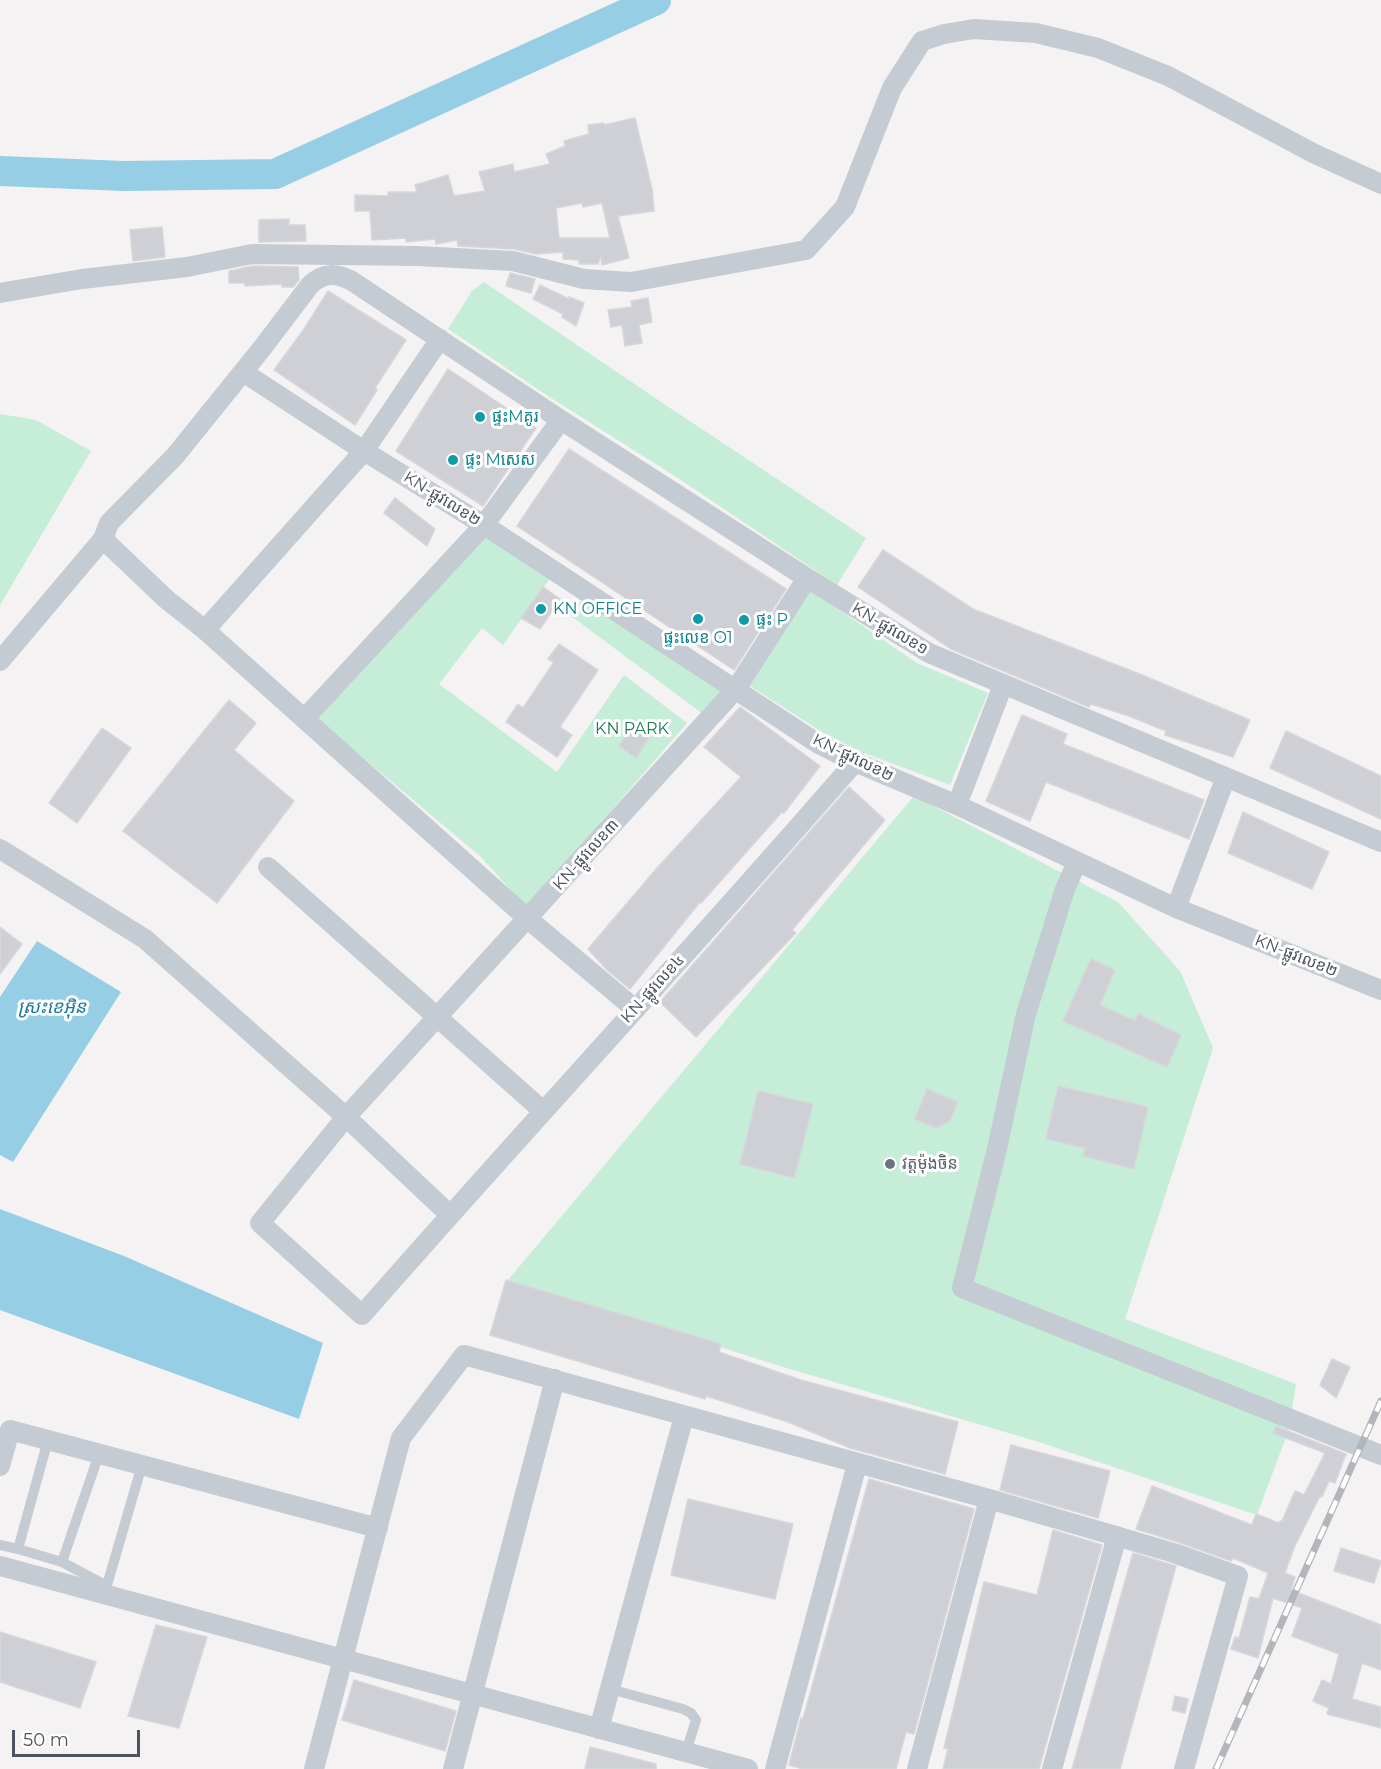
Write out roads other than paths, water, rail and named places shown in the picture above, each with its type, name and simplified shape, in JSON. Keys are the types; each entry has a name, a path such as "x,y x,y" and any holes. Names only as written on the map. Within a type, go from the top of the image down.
{"street":[{"path":"0,293 82,279 187,267 252,254 513,261 584,279 631,282 806,250 845,207 892,88 922,42 944,34 974,29 1036,33 1098,48 1168,76 1316,154 1381,184"},
{"name":"KN-ផ្លូវលេខ១","path":"0,661 103,539 109,523 175,456 310,285 318,277 329,274 341,275 561,420 807,578 929,653 1381,842"},
{"path":"205,630 364,451 440,339"},
{"name":"KN-ផ្លូវលេខ២","path":"243,372 364,451 484,525 817,743 855,762 957,805 1176,908 1381,990"},
{"path":"304,719 484,525 561,420"},
{"path":"103,539 166,599 205,630 528,919 635,1009"},
{"name":"KN-ផ្លូវលេខ៣","path":"450,1215 362,1315 260,1223 346,1117 736,689 807,578"},
{"path":"957,805 1003,685"},
{"name":"KN-ផ្លូវលេខ៤","path":"450,1215 855,762"},
{"path":"1176,908 1226,777"},
{"path":"0,849 145,939 346,1117 450,1215"},
{"path":"1077,862 1065,889 1026,1014 997,1149 962,1288 1381,1455"},
{"path":"268,867 543,1111"},
{"path":"315,1769 401,1438 464,1355 989,1499 1117,1536 1238,1576 1184,1769"},
{"path":"453,1769 555,1379"},
{"path":"599,1729 684,1416"},
{"path":"0,1466 10,1430 378,1528"},
{"path":"775,1769 857,1464"},
{"path":"916,1769 989,1499"},
{"path":"1052,1769 1117,1536"},
{"path":"0,1566 106,1590 344,1660 748,1769"}],"lane":[{"path":"18,1549 48,1440"},
{"path":"62,1562 99,1454"},
{"path":"0,1545 62,1562 106,1590 142,1465"},
{"path":"610,1689 691,1713 696,1720 686,1752"}],"water":[{"name":"ស្រះខេអ៊ិន","path":"37,941 121,992 13,1162 0,1155 0,997"},
{"path":"0,1209 124,1256 323,1343 299,1419 0,1310"}],"waterway":[{"path":"0,171 124,176 275,174 656,0"}],"railway":[{"path":"1216,1769 1381,1401"}],"place":[{"name":"ផ្ទះMគូរ","path":"480,417"},
{"name":"ផ្ទះ Mសេស","path":"453,460"},
{"name":"KN OFFICE","path":"541,609"},
{"name":"ផ្ទះលេខ O1","path":"698,619"},
{"name":"ផ្ទះ P","path":"744,620"},
{"name":"វត្តម៉ុងចិន","path":"890,1164"}],"park label":[{"name":"KN PARK","path":"632,729"}]}
